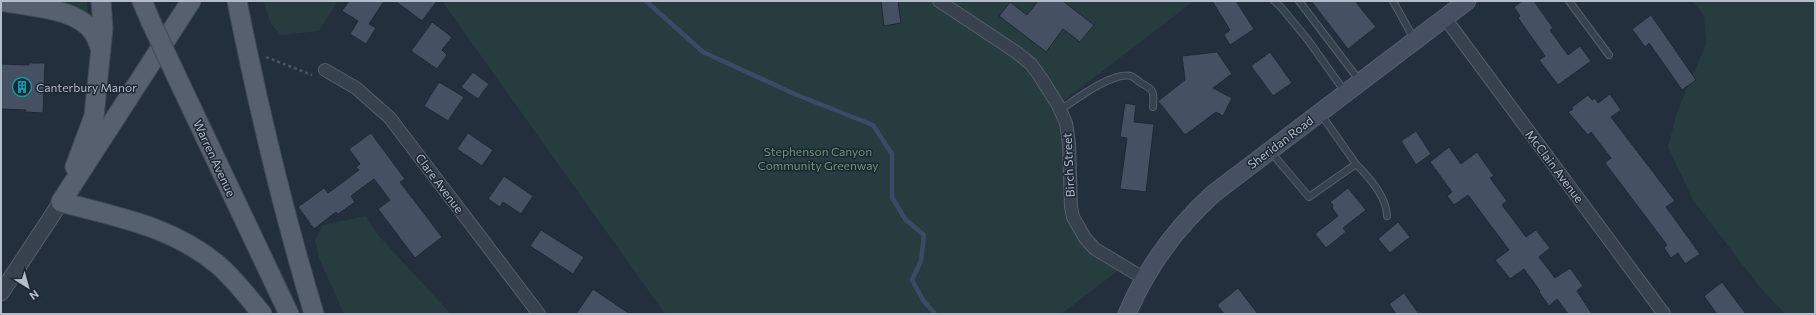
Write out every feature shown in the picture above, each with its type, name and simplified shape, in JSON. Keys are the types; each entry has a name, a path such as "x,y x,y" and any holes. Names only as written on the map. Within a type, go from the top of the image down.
{"main road":[{"path":"1,1 77,17 94,33 101,50"},
{"path":"61,202 94,116 103,18 101,1"},
{"name":"Warren Avenue","path":"142,1 289,314"},
{"path":"61,202 192,1"},
{"path":"238,1 250,64 290,233 314,314"},
{"name":"Sheridan Road","path":"1127,314 1145,279 1163,251 1192,214 1213,194 1467,1"},
{"path":"61,202 142,223 181,239 218,265 238,285 262,314"}],"street":[{"name":"Birch Street","path":"939,1 1016,52 1031,64 1060,110 1066,123 1069,144 1071,207 1073,217 1085,238 1095,249 1145,279"},
{"name":"McClain Avenue","path":"1445,18 1664,314"},
{"name":"Clare Avenue","path":"322,74 356,88 390,118 539,314"},
{"path":"1,293 61,202"}],"lane":[{"path":"1274,1 1280,6 1308,40 1346,93"},
{"path":"1298,1 1360,82"},
{"path":"1393,1 1414,41"},
{"path":"1569,1 1609,55"},
{"path":"1060,110 1115,77 1130,76 1151,88 1154,94 1153,107"},
{"path":"1320,112 1356,164 1380,194 1387,210 1387,216"},
{"path":"1269,150 1310,197 1356,164"}],"path":[{"path":"263,56 322,74"}],"green space":[{"path":"47,1 87,1 88,12 76,7"},
{"path":"263,1 338,1 319,31 281,35 271,24"},
{"name":"Stephenson Canyon Community Greenway","path":"442,1 1194,1 1058,105 1066,123 1071,207 1085,238 1123,267 1061,314 665,314"},
{"path":"1693,1 1815,1 1815,314 1785,314 1759,286 1693,200 1668,147 1677,112 1706,44 1704,16"},
{"path":"366,216 377,234 451,314 344,314 319,258 315,241 323,225"}],"building":[{"path":"349,1 384,1 369,24 376,28 366,44 350,34 358,21 342,11"},
{"path":"395,1 437,1 422,21"},
{"path":"881,1 898,1 901,23 884,26"},
{"path":"1038,1 1063,1 1094,25 1080,42 1063,29 1046,52 999,16 1010,2 1027,15"},
{"path":"1212,1 1236,1 1254,29 1230,45 1224,35 1230,30"},
{"path":"1311,1 1355,1 1376,27 1348,49"},
{"path":"1522,1 1534,1 1553,28 1550,30 1568,55 1580,46 1591,61 1558,85 1539,60 1545,56 1518,18 1520,16 1514,7"},
{"path":"1651,15 1696,80 1682,90 1649,43 1645,47 1632,29"},
{"path":"432,22 452,37 442,50 447,55 437,69 411,51"},
{"path":"1217,52 1232,74 1213,88 1232,98 1223,116 1216,112 1185,135 1158,101 1185,80 1182,56"},
{"path":"1270,52 1292,83 1273,96 1251,66"},
{"name":"Canterbury Manor","path":"29,63 45,63 43,113 25,112 26,110 1,109 1,64 29,65"},
{"path":"473,72 489,84 478,99 461,87"},
{"path":"439,82 464,97 448,121 424,106"},
{"path":"1610,94 1621,110 1611,117 1675,201 1666,207 1700,254 1685,264 1678,253 1671,258 1664,248 1667,245 1605,163 1611,158 1591,132 1588,135 1568,112 1588,95 1592,100 1595,98 1598,103"},
{"path":"1125,103 1136,105 1134,122 1154,124 1146,192 1120,189 1127,138 1120,137"},
{"path":"1416,131 1431,154 1416,165 1401,141"},
{"path":"371,133 405,179 400,182 442,237 415,258 378,209 390,200 374,179 351,196 355,202 338,214 336,212 314,229 298,207 324,188 328,193 359,170 356,167 360,164 349,149"},
{"path":"468,133 493,150 482,166 457,149"},
{"path":"1449,147 1461,164 1477,152 1494,176 1490,178 1507,201 1502,205 1526,237 1536,230 1550,248 1539,257 1555,278 1570,268 1583,286 1577,291 1592,314 1568,314 1557,299 1549,306 1524,269 1510,279 1495,260 1509,250 1468,195 1454,205 1447,196 1452,192 1430,162"},
{"path":"504,176 533,196 521,214 503,202 500,207 488,199"},
{"path":"1348,188 1366,210 1343,228 1346,232 1326,248 1315,234 1338,216 1332,208 1333,205 1330,202"},
{"path":"1398,222 1410,237 1390,253 1378,239"},
{"path":"541,230 584,257 573,274 530,246"},
{"path":"1722,282 1746,314 1717,314 1704,296"},
{"path":"1238,288 1258,314 1224,314 1217,305"},
{"path":"593,289 630,314 576,314"},
{"path":"1404,293 1419,314 1396,314 1389,304"}],"waterway":[{"path":"646,1 703,52 797,95 873,125 892,154 892,197 905,219 924,235 921,261 912,280 923,300 935,314"}],"place":[{"name":"Canterbury Manor","path":"22,87"}]}
